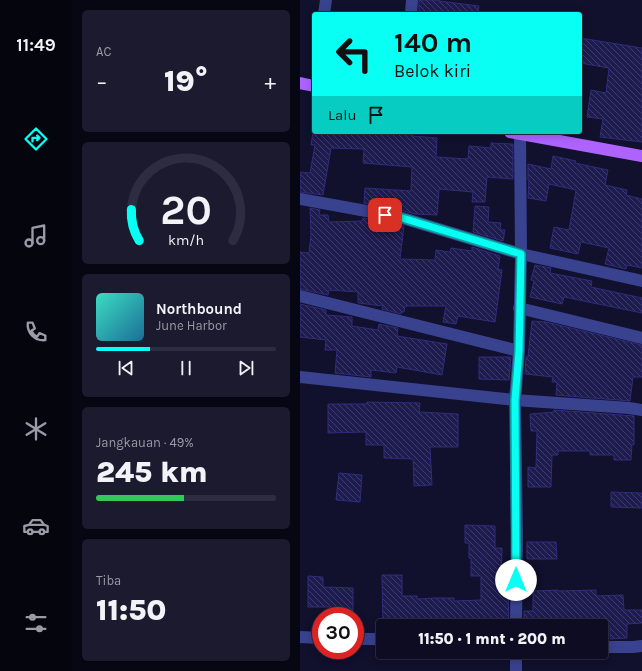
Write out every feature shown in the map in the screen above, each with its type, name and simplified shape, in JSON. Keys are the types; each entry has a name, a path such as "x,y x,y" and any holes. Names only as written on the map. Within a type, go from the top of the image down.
{"main road":[{"path":"300,83 312,86"},
{"path":"521,134 642,156"}],"street":[{"path":"324,12 326,0"},
{"path":"411,12 412,0"},
{"path":"515,134 521,254 519,351 515,400 517,534 516,619"},
{"path":"300,199 399,217 521,254 642,281"},
{"path":"300,296 519,351"},
{"path":"520,308 642,338"},
{"path":"300,377 515,400 642,410"},
{"path":"300,637 312,638"},
{"path":"364,639 376,639"},
{"path":"608,647 642,646"},
{"path":"516,659 516,671"}],"building":[{"path":"419,0 439,0 479,6 478,12 419,12"},
{"path":"582,38 642,48 642,142 600,137 603,119 587,117 591,90 606,93 609,68 582,63"},
{"path":"313,134 412,134 412,136 437,138 436,157 468,159 469,146 491,148 491,143 513,144 513,179 487,177 485,202 472,202 473,192 439,189 437,215 415,214 364,203 365,188 411,191 412,167 363,163 364,149 331,148 323,195 300,192 300,172 310,173 315,145 311,145"},
{"path":"553,156 576,161 575,163 608,170 605,185 627,190 626,195 642,199 642,268 627,265 626,269 605,264 609,248 581,242 578,254 550,248 554,227 569,230 576,190 549,184 546,201 528,198 528,164 551,169"},
{"path":"475,206 489,207 488,222 501,223 500,230 505,230 503,241 473,232"},
{"path":"310,208 320,210 319,215 328,215 329,222 362,221 363,218 404,226 400,259 435,260 436,250 450,252 451,248 472,251 472,247 500,256 498,269 502,270 495,322 458,316 456,324 443,322 446,306 405,306 404,312 401,312 401,314 382,309 383,306 358,303 358,292 329,290 328,295 300,289 300,252 309,253 311,235"},
{"path":"535,265 551,268 550,273 592,281 591,287 642,298 642,313 564,297 562,304 530,297 534,281 531,280"},
{"path":"300,304 326,310 326,315 352,317 352,326 378,330 379,324 398,328 397,336 447,344 442,375 397,367 396,373 371,370 371,377 335,373 337,350 325,350 326,340 300,337"},
{"path":"532,321 546,322 642,345 642,377 633,377 630,401 556,395 557,382 552,382 553,377 525,374 526,357 528,357"},
{"path":"479,357 511,357 509,380 479,379"},
{"path":"367,402 420,403 419,412 458,414 458,447 430,447 432,485 414,486 413,459 384,458 384,445 366,445 366,432 328,433 328,404 366,404"},
{"path":"554,410 634,416 634,445 632,444 631,460 614,460 614,455 590,455 590,451 558,451 558,455 552,455 551,487 528,487 528,467 536,468 537,431 531,431 530,414 554,412"},
{"path":"339,473 362,475 360,502 336,500"},
{"path":"611,492 642,493 642,508 611,507"},
{"path":"465,525 495,526 495,548 502,548 501,592 508,592 509,619 383,619 382,575 402,575 402,596 417,596 417,599 454,598 454,601 481,600 481,576 471,576 469,543 465,543"},
{"path":"527,542 556,542 557,559 527,559"},
{"path":"308,576 323,577 323,587 353,588 353,607 308,607"},
{"path":"596,590 596,596 623,595 624,610 642,610 642,623 627,624 627,638 610,639 610,626 608,626 608,619 524,619 524,611 533,611 533,591"}],"route":[{"path":"385,215 399,217 521,254 519,351 515,400 517,534 516,580"}]}
